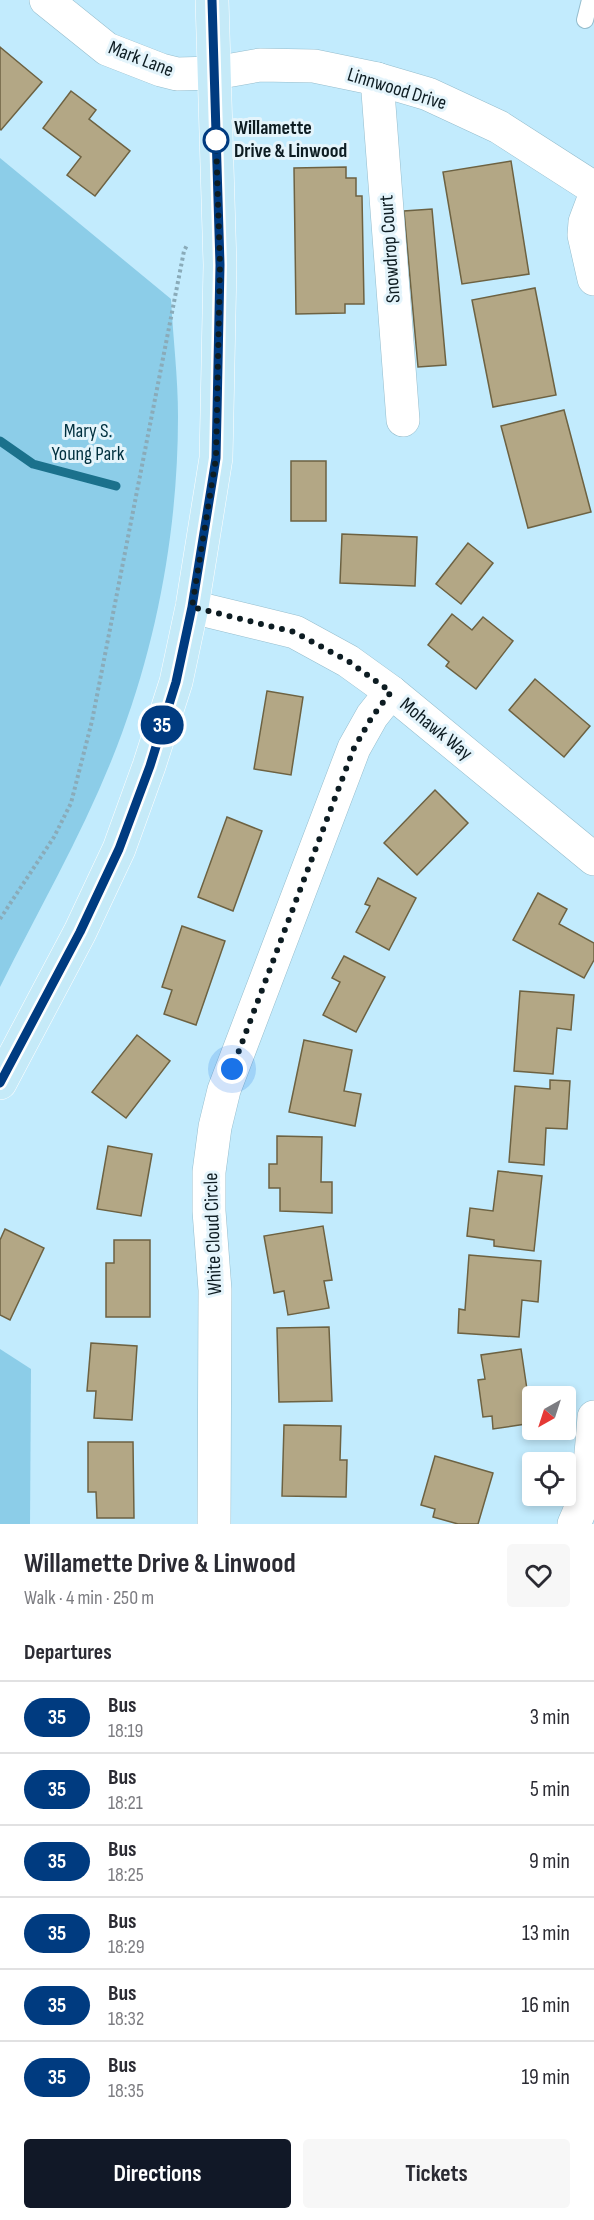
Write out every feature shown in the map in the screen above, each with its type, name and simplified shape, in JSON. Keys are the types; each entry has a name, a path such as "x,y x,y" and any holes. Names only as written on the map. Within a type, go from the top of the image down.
{"main road":[{"path":"0,1083 80,932 119,849 150,766 176,682 192,607 216,458 220,265 212,0"}],"street":[{"name":"Mark Lane","path":"46,0 107,49 160,70 177,74 214,73"},
{"name":"Linnwood Drive","path":"214,73 260,65 314,66 378,79 428,94 499,128 594,188"},
{"name":"Snowdrop Court","path":"378,79 403,420"},
{"path":"594,198 585,222 584,235 594,279"},
{"name":"Mohawk Way","path":"192,607 294,632 348,661 391,692 594,859"},
{"name":"White Cloud Circle","path":"214,1524 215,1290 209,1211 209,1172 215,1127 224,1090 354,748 372,717 391,692"},
{"path":"574,1524 581,1509 590,1467 594,1417"}],"lane":[{"path":"585,20 591,0"}],"path":[{"path":"0,919 54,837 71,804 92,721 184,250 189,241"}],"green space":[{"name":"Mary S. Young Park","path":"0,158 171,299 178,417 174,497 164,577 135,695 95,798 0,987"},
{"path":"0,1349 31,1369 30,1524 0,1524"}],"building":[{"path":"0,47 42,82 1,130 0,129"},
{"path":"71,91 96,110 89,119 130,151 95,196 67,175 81,157 43,128"},
{"path":"511,161 529,274 462,284 443,172"},
{"path":"346,167 346,178 356,178 356,196 362,196 364,304 345,304 345,313 296,314 294,168"},
{"path":"432,209 446,365 418,367 404,211"},
{"path":"535,288 556,395 493,407 472,300"},
{"path":"564,410 591,512 528,528 501,426"},
{"path":"291,461 326,461 326,521 291,521"},
{"path":"342,534 417,537 415,586 340,583"},
{"path":"468,543 493,563 461,604 436,584"},
{"path":"452,614 472,630 483,617 513,641 476,689 446,666 449,662 428,645"},
{"path":"535,679 590,726 564,757 509,710"},
{"path":"267,691 303,697 291,775 254,769"},
{"path":"435,790 468,823 417,875 384,843"},
{"path":"227,817 262,831 233,911 198,897"},
{"path":"378,878 416,898 389,950 356,932 370,906 365,904"},
{"path":"538,893 567,909 559,924 594,943 594,960 584,978 513,940"},
{"path":"182,926 225,941 196,1025 164,1014 172,990 162,987"},
{"path":"344,956 385,977 356,1032 323,1015 340,982 332,978"},
{"path":"520,991 574,995 571,1030 557,1028 553,1074 514,1071"},
{"path":"137,1035 170,1061 126,1118 92,1092"},
{"path":"304,1040 352,1050 344,1091 361,1094 355,1126 289,1112"},
{"path":"550,1080 570,1081 567,1129 546,1128 544,1165 509,1162 515,1086 550,1089"},
{"path":"277,1136 322,1137 321,1182 332,1182 332,1213 280,1211 280,1188 269,1188 269,1164 277,1164"},
{"path":"108,1146 152,1154 141,1216 97,1209"},
{"path":"498,1171 542,1176 534,1251 494,1246 494,1240 467,1236 470,1208 493,1211"},
{"path":"323,1226 332,1280 324,1281 329,1308 288,1315 284,1291 274,1293 264,1236"},
{"path":"5,1229 44,1248 10,1320 0,1315 0,1240"},
{"path":"114,1240 150,1240 150,1317 106,1317 106,1263 114,1263"},
{"path":"469,1255 541,1261 538,1302 522,1300 519,1337 458,1333 459,1309 465,1310"},
{"path":"329,1327 332,1401 279,1402 277,1328"},
{"path":"91,1343 137,1346 132,1420 94,1418 96,1391 87,1391"},
{"path":"521,1349 526,1386 522,1386 522,1425 493,1429 492,1416 483,1417 478,1380 485,1379 481,1355"},
{"path":"284,1425 341,1426 340,1460 347,1460 346,1497 282,1496"},
{"path":"88,1442 133,1442 134,1518 97,1518 96,1492 88,1492"},
{"path":"435,1456 493,1473 478,1524 458,1524 433,1517 435,1509 421,1505"}],"waterway":[{"path":"0,441 33,464 116,486"}],"bus line":[{"name":"35","path":"0,1083 80,932 119,849 150,766 176,682 192,607 216,458 220,265 212,0"}],"place":[{"name":"Willamette Drive & Linwood","path":"216,140"}],"route":[{"path":"216,140 220,265 216,458 192,607 294,632 348,661 391,692 372,717 354,748 232,1069"}]}
